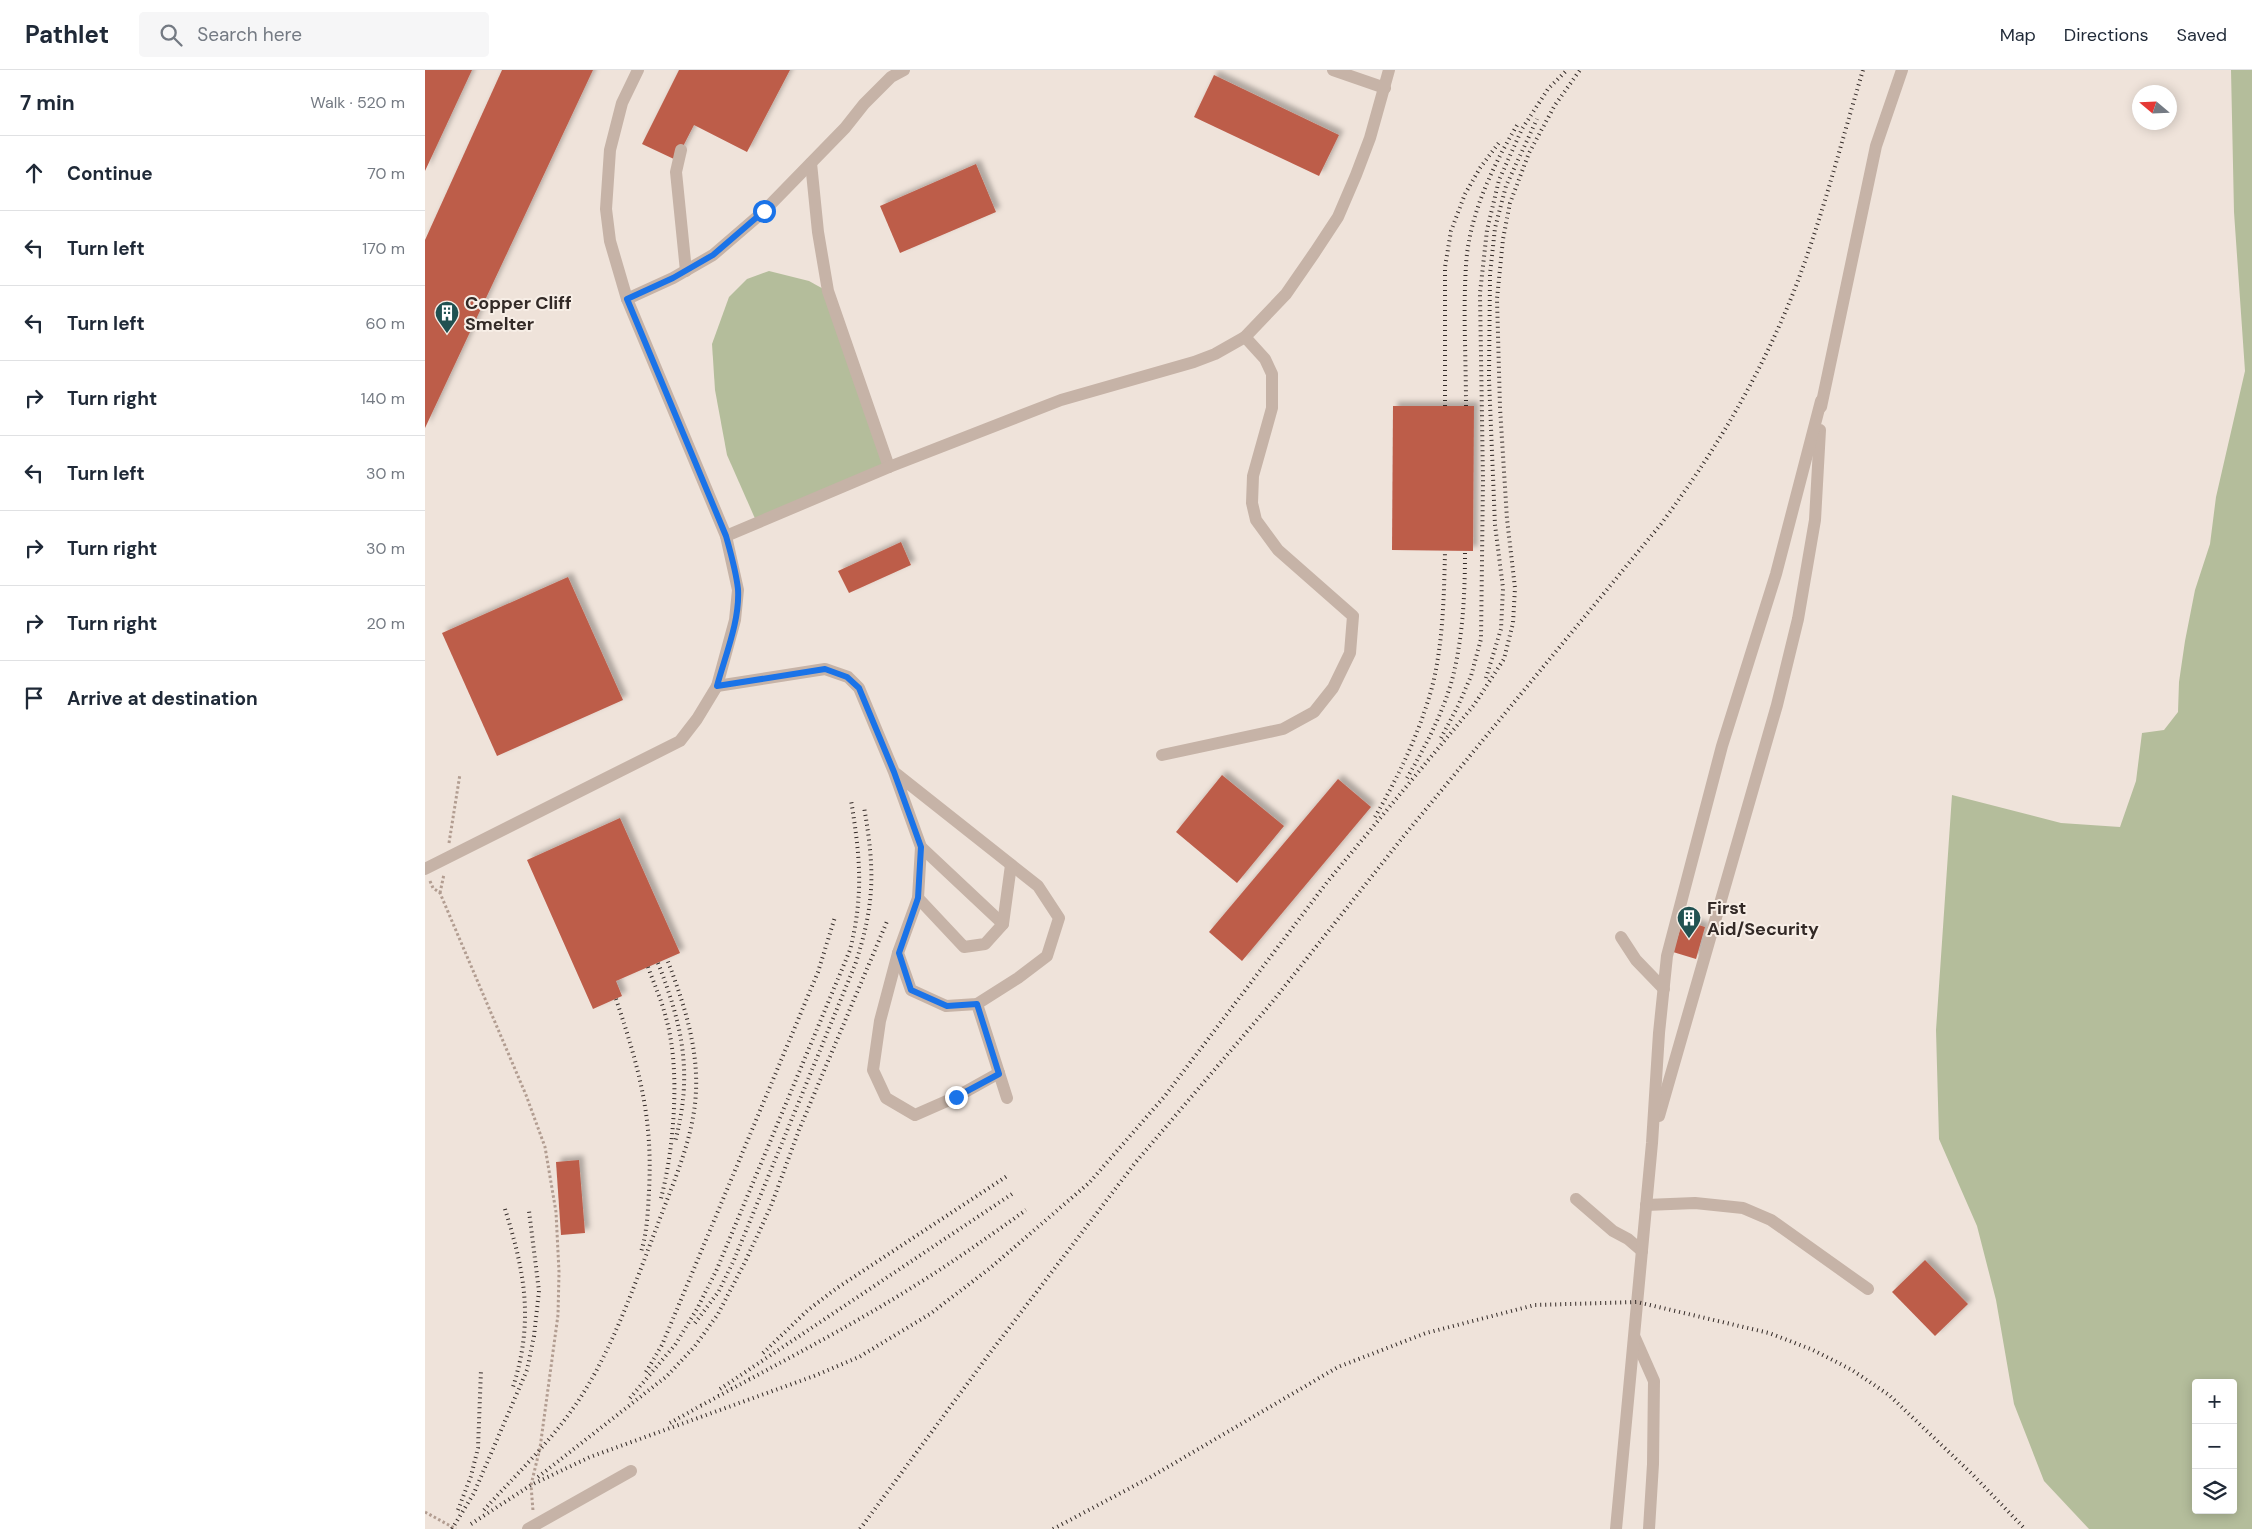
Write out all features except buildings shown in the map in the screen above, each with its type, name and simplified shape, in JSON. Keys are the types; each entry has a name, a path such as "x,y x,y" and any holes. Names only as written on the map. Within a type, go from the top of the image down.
{"street":[{"path":"427,874 447,858 680,741 697,719 717,686 737,608 738,590 735,569 726,536 627,299 610,241 606,209 610,150 622,103 638,70"},
{"path":"627,299 686,270 721,249 764,211 891,77 904,70"},
{"path":"1333,70 1385,88"},
{"path":"726,536 820,498 889,467 1061,400 1208,357 1245,337 1286,294 1338,217 1370,138 1389,70"},
{"path":"1617,1529 1667,956 1725,738 1776,574 1821,402 1876,146 1902,70"},
{"path":"681,150 676,172 686,270"},
{"path":"811,162 818,232 828,291 889,467"},
{"path":"1162,754 1283,729 1314,712 1333,688 1350,653 1353,616 1278,550 1256,520 1252,503 1253,476 1272,408 1273,374 1265,358 1245,337"},
{"path":"1652,1143 1774,715 1798,618 1815,520 1821,402"},
{"path":"717,686 825,669 847,677 859,688 894,772 921,847 918,898 899,953 880,1021 873,1070 886,1098 915,1116 999,1074"},
{"path":"894,772 1038,886 1059,918 1047,956 1018,978 977,1004 947,1006 911,990 899,953"},
{"path":"921,847 1003,924"},
{"path":"918,898 965,947 985,944 1003,924 1011,865"},
{"path":"1621,937 1636,960 1664,989"},
{"path":"977,1004 1007,1098"},
{"path":"1576,1199 1613,1232 1628,1239 1642,1251"},
{"path":"1646,1204 1695,1203 1743,1208 1771,1220 1868,1289"},
{"path":"1634,1337 1654,1381 1653,1464 1649,1529"},
{"path":"531,1527 631,1471"}],"path":[{"path":"440,893 460,774"},
{"path":"427,874 433,888 440,893 526,1095 545,1147 556,1212 559,1272 558,1315 540,1448 531,1485 531,1527"},
{"path":"425,1512 456,1529"}],"green space":[{"path":"2231,70 2252,70 2252,1529 2089,1529 2044,1481 2014,1404 1996,1300 1977,1226 1939,1139 1936,1030 1952,795 2061,823 2120,827 2136,781 2142,733 2164,730 2178,712 2179,682 2195,590 2210,544 2216,497 2245,371 2234,212"},
{"path":"769,271 809,281 827,291 887,466 757,523 727,455 715,390 712,344 729,297 747,279"}],"railway":[{"path":"1441,738 1471,676 1481,639 1483,480 1480,293 1487,230 1499,180 1522,129 1548,89 1567,70"},
{"path":"471,1524 531,1485 590,1457 814,1376 859,1357 930,1314 989,1269 1089,1183 1164,1097 1328,881 1474,705 1504,659 1513,623 1515,588 1507,519 1500,408 1497,299 1503,239 1510,203 1529,153 1555,105 1580,70"},
{"path":"860,1529 990,1353 1135,1163 1273,1001 1403,837 1661,524 1681,496 1735,412 1767,353 1781,322 1804,264 1831,181 1863,70"},
{"path":"1486,678 1501,629 1503,588 1495,525 1489,379 1490,274 1495,228 1506,186 1537,119"},
{"path":"1466,406 1465,300 1468,246 1477,209 1484,191 1500,155 1519,122"},
{"path":"1445,406 1445,267 1451,231 1465,194 1480,168 1501,140"},
{"path":"1375,817 1407,756 1431,691 1440,639 1445,551"},
{"path":"1407,778 1433,731 1452,680 1463,616 1465,551"},
{"path":"630,1398 675,1345 697,1309 717,1269 850,950 859,893 857,839 851,800"},
{"path":"695,1323 719,1291 734,1260 855,965 870,905 870,850 864,807"},
{"path":"646,1372 662,1345 818,972 835,917"},
{"path":"538,1477 667,1376 695,1346 718,1314 771,1206 799,1130 888,919"},
{"path":"484,1510 560,1426 596,1371 628,1301 687,1144 696,1091 695,1057 679,991 667,959"},
{"path":"658,963 674,1008 683,1051 683,1094 675,1142"},
{"path":"648,967 660,999 671,1038 673,1061 674,1110 672,1135 660,1202"},
{"path":"616,999 638,1071 649,1139 648,1206 646,1230 641,1252"},
{"path":"763,1353 808,1310 837,1288 1007,1176"},
{"path":"720,1389 1015,1192"},
{"path":"505,1209 522,1276 525,1319 520,1363 513,1387"},
{"path":"670,1423 889,1302 987,1238 1026,1210"},
{"path":"452,1529 474,1493 527,1370 534,1336 539,1291 529,1211"},
{"path":"1053,1529 1149,1478 1338,1367 1426,1333 1535,1305 1637,1302 1769,1333 1813,1350 1852,1370 1889,1395 1973,1475 2025,1529"},
{"path":"458,1510 471,1476 478,1448 481,1370"}],"place":[{"name":"Copper Cliff Smelter","path":"447,334"},
{"name":"First Aid/Security","path":"1689,939"}],"route":[{"path":"764,211 713,255 673,278 627,299 726,536 735,569 738,590 737,608 717,686 825,669 847,677 859,688 894,772 921,847 918,898 899,953 911,990 947,1006 977,1004 999,1074 956,1097"}]}
